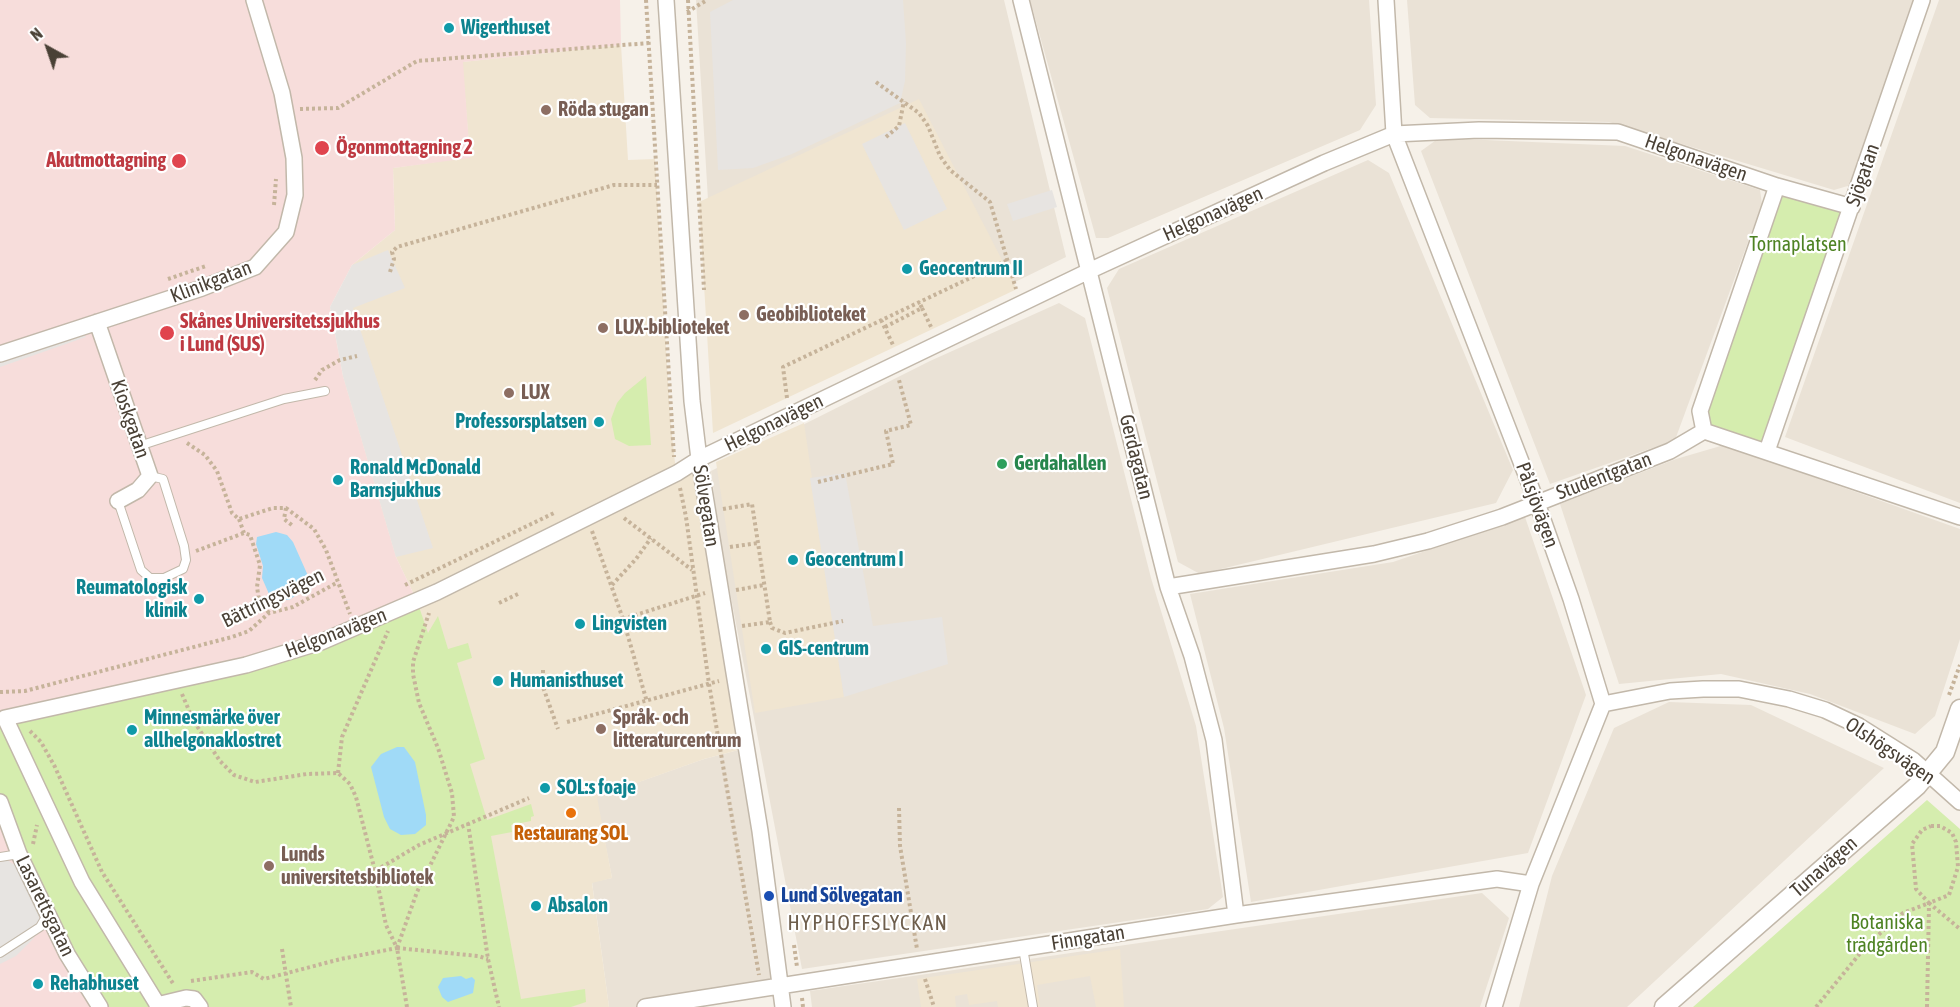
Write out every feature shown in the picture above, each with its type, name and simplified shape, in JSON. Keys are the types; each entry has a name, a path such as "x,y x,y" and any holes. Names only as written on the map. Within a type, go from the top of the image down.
{"street":[{"name":"Klinikgatan","path":"0,354 255,267 286,232 295,195 294,158 282,93 254,0"},
{"name":"Sölvegatan","path":"666,0 692,401 699,459 760,831 783,1007"},
{"name":"Gerdagatan","path":"1021,0 1091,270 1168,587 1192,656 1214,740 1236,915"},
{"name":"Pålsjövägen","path":"1386,0 1394,134 1537,502 1571,599 1603,704"},
{"name":"Sjögatan","path":"1767,451 1922,0"},
{"name":"Helgonavägen","path":"5,718 176,681 284,654 321,642 353,620 398,609 437,591 676,473 699,459 1091,270 1324,163 1394,134 1479,130 1618,132 1778,186 1852,207"},
{"path":"1778,186 1701,411 1704,431 1960,517"},
{"name":"Kioskgatan","path":"97,322 150,476 138,490 118,501"},
{"name":"Studentgatan","path":"1168,587 1374,554 1428,541 1502,517 1670,451 1704,431"},
{"name":"Olshögsvägen","path":"1603,704 1670,691 1703,689 1739,689 1789,699 1825,710 1859,726 1928,773 1960,802"},
{"path":"1494,1007 1531,884 1603,704"},
{"name":"Tunavägen","path":"1664,1007 1917,786 1945,752 1954,704"},
{"path":"5,718 82,882 158,1006 186,998 194,999 200,1007"},
{"name":"Lasarettsgatan","path":"0,801 17,848 67,954 100,1007"},
{"name":"Finngatan","path":"645,1007 1236,915 1497,879 1531,884"}],"lane":[{"path":"139,446 303,395 325,391"},
{"path":"118,501 141,570 150,578 164,578 183,569 186,555 163,479 150,476"},
{"path":"0,857 17,848"},
{"path":"0,953 40,927 48,913"},
{"path":"1023,948 1033,1007"}],"path":[{"path":"646,0 676,473 686,518 709,684 762,988"},
{"path":"688,0 704,293"},
{"path":"689,12 707,0"},
{"path":"299,109 338,108 417,61 649,43"},
{"path":"876,82 919,113 928,126 940,156 950,170 990,202 1017,289"},
{"path":"886,137 899,126 904,101"},
{"path":"273,216 277,171"},
{"path":"390,272 394,259 392,252 397,248 614,185 678,184"},
{"path":"787,398 783,368 1008,260"},
{"path":"919,302 932,329"},
{"path":"896,305 899,312"},
{"path":"885,327 922,308"},
{"path":"881,320 894,347"},
{"path":"303,395 322,370 340,360 357,356"},
{"path":"818,482 893,464 886,431 911,425 895,365"},
{"path":"171,436 181,439 205,455 217,471 232,513 239,519 244,533"},
{"path":"665,459 674,455"},
{"path":"723,508 752,504 772,628 786,633 843,621"},
{"path":"239,519 273,508 286,508 284,519 293,526"},
{"name":"Bättringsvägen","path":"0,692 25,691 232,637 249,631 269,612 292,607 338,582 314,529 286,508"},
{"path":"606,508 651,537 692,571"},
{"path":"399,588 557,511"},
{"path":"585,518 596,538 612,585 647,702"},
{"path":"186,555 244,533 250,535 260,565 257,587 262,606 269,612"},
{"path":"612,585 651,537"},
{"path":"735,546 758,543"},
{"path":"338,582 353,620"},
{"path":"742,588 764,585"},
{"path":"623,619 720,589"},
{"path":"397,948 417,892 454,817 452,793 438,748 419,703 413,674 413,662 437,591"},
{"path":"499,603 520,593"},
{"path":"353,620 359,608"},
{"path":"338,773 342,736 398,609"},
{"path":"340,618 353,620"},
{"path":"746,626 770,622"},
{"path":"1954,704 1960,665"},
{"path":"543,670 543,687 558,729"},
{"path":"567,722 734,677"},
{"path":"176,681 193,720 220,761 234,775 255,782 307,774 338,773 350,784 356,797 386,925 397,948 407,1007"},
{"path":"5,718 29,730 41,742 102,872 175,986"},
{"path":"375,872 419,845 468,822 529,798"},
{"path":"899,808 900,846 919,964 934,1007"},
{"path":"468,822 488,959 499,1007"},
{"path":"17,848 31,853 37,823"},
{"path":"1816,1007 1885,927 1904,913 1929,903 1949,896 1958,867 1956,842 1952,833 1940,826 1922,830 1912,844 1916,889 1929,903 1960,929"},
{"path":"1927,1007 1929,903"},
{"path":"158,1006 175,986 198,979 252,972 264,979 341,958 397,948 488,959"},
{"path":"282,949 291,1007"}],"shaded area":[{"name":"Skånes Universitetssjukhus i Lund (SUS)","path":"0,0 620,0 621,45 463,62 470,158 393,168 395,230 352,265 330,307 343,376 396,557 417,601 321,642 0,717"},
{"path":"696,0 1004,0 1066,257 752,411 719,383"},
{"path":"733,0 903,0 906,43 905,81 900,103 792,154 753,168 718,170 710,12"},
{"path":"1030,0 1369,0 1376,105 1360,130 1108,238 1096,238"},
{"path":"1407,0 1913,0 1851,185 1834,190 1609,122 1430,118 1415,105"},
{"path":"1939,0 1960,0 1960,503 1785,437"},
{"path":"621,45 628,160 655,159 670,417 676,472 699,459 746,748 704,759 597,797 612,878 592,883 609,1007 511,1007 417,601 396,557 343,376 352,265 395,230 393,168 470,157 462,62"},
{"path":"919,99 1017,289 713,433 699,202"},
{"path":"905,123 947,209 904,230 862,144"},
{"path":"1439,138 1625,146 1760,190 1762,204 1675,440 1550,484 1421,151"},
{"path":"1368,160 1389,173 1513,470 1496,503 1200,574 1178,562 1107,288 1119,269"},
{"path":"1052,190 1057,207 1013,221 1007,204"},
{"path":"388,250 405,288 353,308 433,548 396,557 343,376 330,307 352,265"},
{"path":"1059,303 1085,318 1151,578 1196,726 1223,897 1208,909 802,969 720,540 711,471 930,361"},
{"path":"84,335 86,337 0,367 0,362"},
{"path":"804,423 844,697 755,713 716,462"},
{"path":"1724,445 1960,529 1960,639 1935,716 1915,734 1810,694 1721,674 1619,684 1560,504 1676,459"},
{"path":"845,473 873,626 942,617 948,664 844,697 810,478"},
{"path":"1525,517 1586,695 1528,853 1251,902 1224,728 1190,594 1393,562"},
{"path":"1669,702 1751,705 1884,768 1627,1007 1519,1007 1552,876 1614,728"},
{"name":"Absalon","path":"746,748 780,985 646,1007 609,1007 592,882 612,878 596,797 704,759"},
{"path":"0,802 100,1007 0,1007"},
{"path":"0,855 16,866 26,878 40,911 38,931 33,939 16,956 0,964"},
{"path":"1482,893 1509,918 1480,1007 812,1007 810,991"},
{"path":"1120,949 1124,1007 1096,1007 1090,976 1037,985 1040,1007 998,1007 997,1001 969,1005 967,994 955,996 956,1007 921,1007 917,979"}],"green space":[{"name":"Tornaplatsen","path":"1777,186 1852,207 1767,451 1714,435 1700,411"},
{"path":"646,376 651,445 629,446 615,439 611,419 617,403 625,393"},
{"path":"417,601 428,633 438,616 448,649 468,643 472,658 457,663 485,759 470,764 487,820 531,804 534,816 531,817 531,821 511,825 512,832 491,836 521,999 585,989 586,1002 571,1007 100,1007 0,802 0,717 246,665"},
{"name":"Botaniska trädgården","path":"1927,800 1960,829 1960,1007 1693,1007"}],"water":[{"path":"276,532 287,535 293,542 309,578 308,587 289,600 278,599 269,594 262,578 263,566 256,544 257,537"},
{"path":"397,747 404,747 415,762 426,815 426,825 415,834 401,835 390,829 384,817 371,767 381,754"},
{"path":"461,976 466,979 472,977 475,980 473,993 448,1002 442,997 438,987 443,978"}],"place":[{"name":"Wigerthuset","path":"449,28"},
{"name":"Röda stugan","path":"546,110"},
{"name":"Ögonmottagning 2","path":"322,148"},
{"name":"Akutmottagning","path":"179,161"},
{"name":"Geocentrum II","path":"907,269"},
{"name":"Geobiblioteket","path":"744,315"},
{"name":"LUX-biblioteket","path":"603,328"},
{"name":"Skånes Universitetssjukhus i Lund (SUS)","path":"167,333"},
{"name":"LUX","path":"509,393"},
{"name":"Professorsplatsen","path":"599,422"},
{"name":"Gerdahallen","path":"1002,464"},
{"name":"Ronald McDonald Barnsjukhus","path":"338,480"},
{"name":"Geocentrum I","path":"793,560"},
{"name":"Reumatologisk klinik","path":"199,599"},
{"name":"Lingvisten","path":"580,624"},
{"name":"GIS-centrum","path":"766,649"},
{"name":"Humanisthuset","path":"498,681"},
{"name":"Språk- och litteraturcentrum","path":"601,729"},
{"name":"Minnesmärke över allhelgonaklostret","path":"132,730"},
{"name":"SOL:s foaje","path":"545,788"},
{"name":"Restaurang SOL","path":"571,813"},
{"name":"Lunds universitetsbibliotek","path":"269,866"},
{"name":"Lund Sölvegatan","path":"769,896"},
{"name":"Absalon","path":"536,906"},
{"name":"Rehabhuset","path":"38,984"}],"district":[{"name":"HYPHOFFSLYCKAN","path":"868,923"}]}
